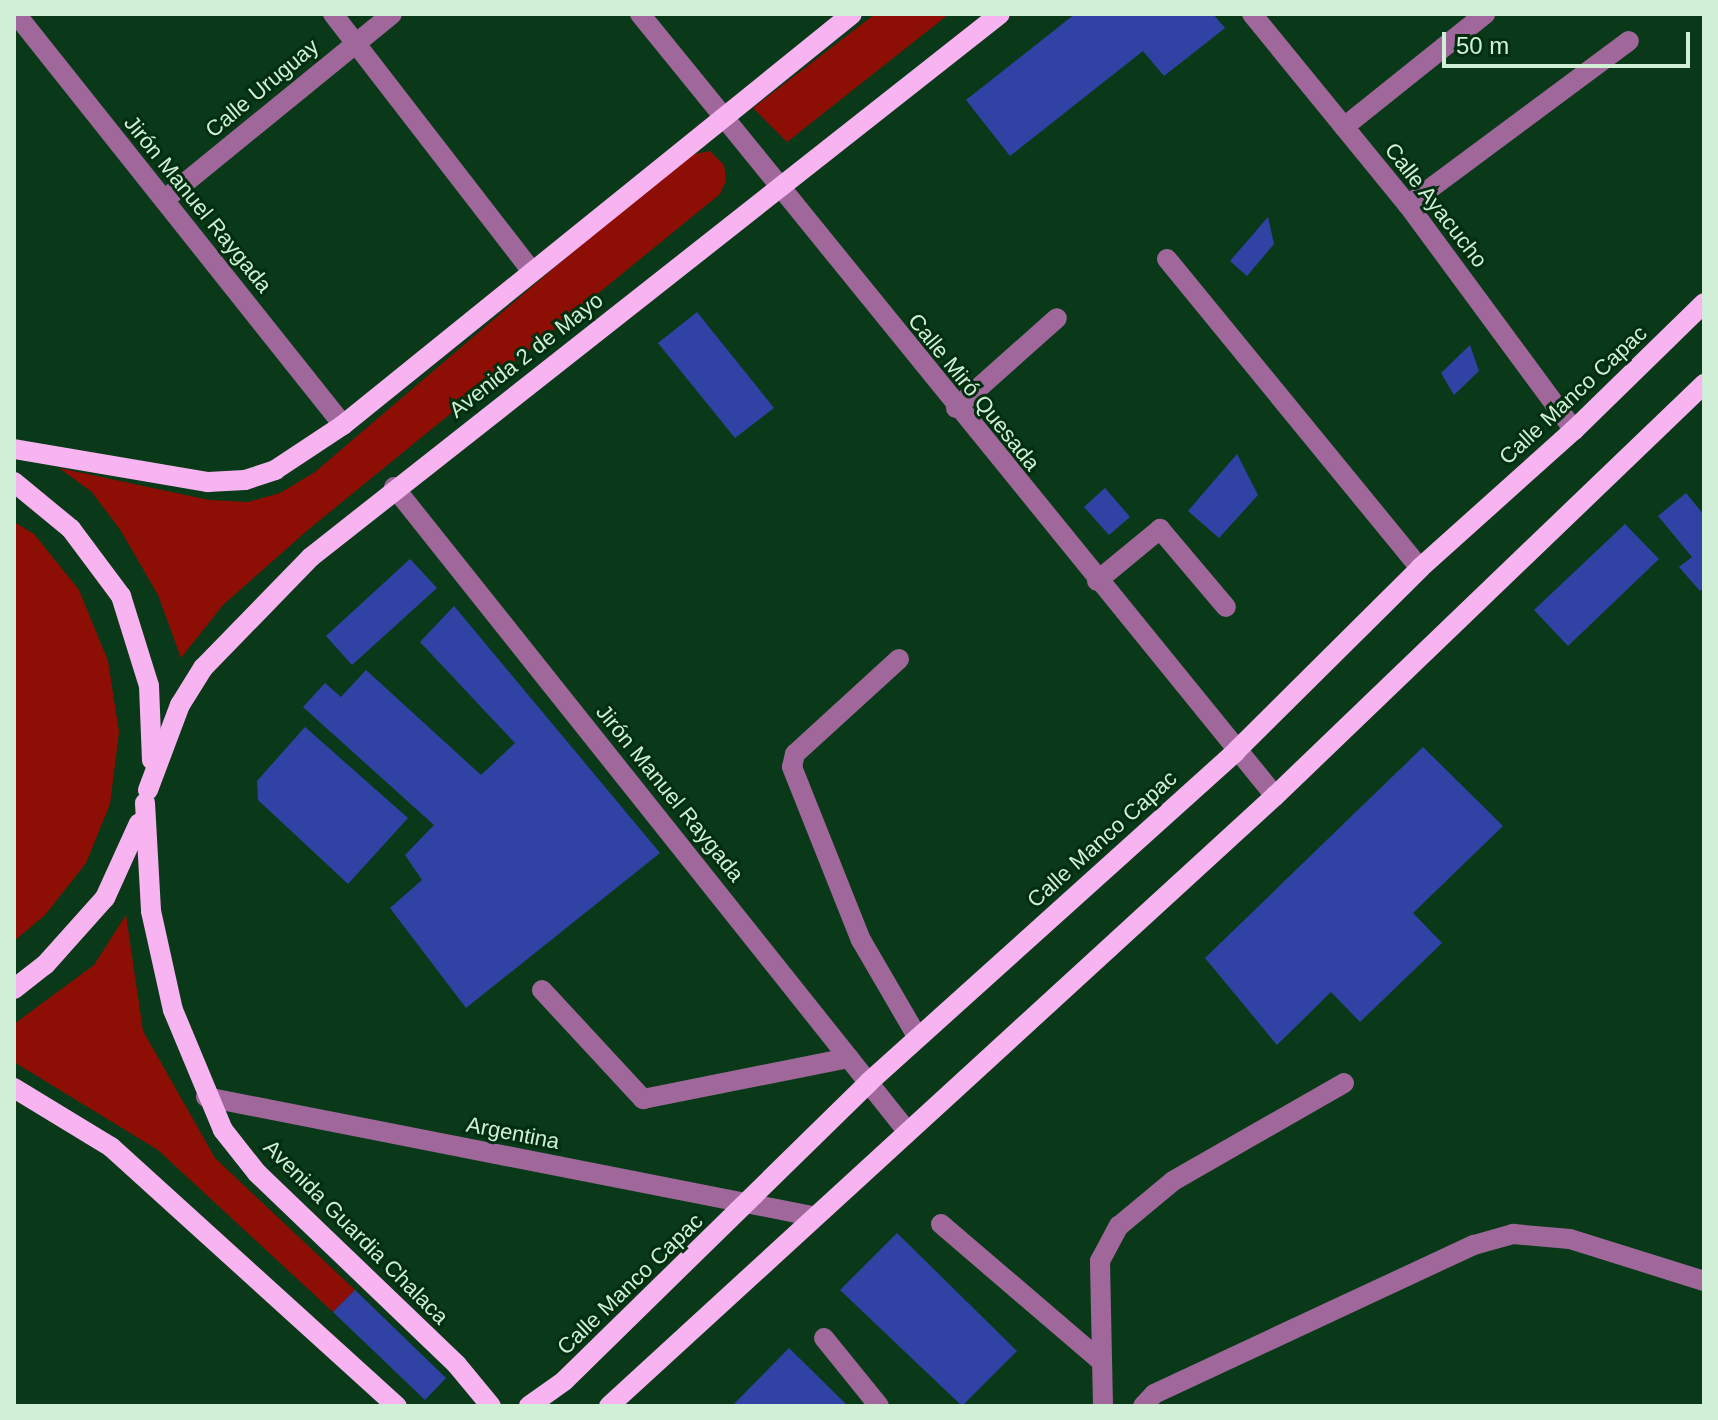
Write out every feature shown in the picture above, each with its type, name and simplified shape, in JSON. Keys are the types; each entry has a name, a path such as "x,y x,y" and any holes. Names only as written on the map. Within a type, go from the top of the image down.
{"main road":[{"path":"14,449 208,482 245,480 275,470 343,425 530,269 852,14"},
{"name":"Avenida 2 de Mayo","path":"14,989 45,965 105,898 180,705 203,668 247,617 394,487 779,190 1000,14"},
{"name":"Calle Manco Capac","path":"529,1406 564,1381 869,1082 1236,751 1420,568 1574,430 1704,303"},
{"path":"609,1406 812,1216 1275,796 1704,384"},
{"path":"14,482 71,529 121,596 149,686 153,734 146,796"},
{"name":"Avenida Guardia Chalaca","path":"146,796 151,911 173,1010 206,1097 257,1173 457,1365 491,1406"},
{"path":"14,1088 111,1147 397,1406"}],"street":[{"name":"Jirón Manuel Raygada","path":"16,14 343,425"},
{"path":"333,14 530,269"},
{"name":"Calle Uruguay","path":"164,200 392,14"},
{"name":"Calle Miró Quesada","path":"640,14 956,408 1275,796"},
{"name":"Calle Ayacucho","path":"1252,14 1408,205 1574,430"},
{"path":"1344,127 1485,14"},
{"path":"1408,205 1629,41"},
{"path":"1167,259 1420,568"},
{"path":"956,408 1057,318"},
{"name":"Jirón Manuel Raygada","path":"394,487 907,1131"},
{"path":"1097,581 1160,529 1226,607"},
{"path":"899,659 795,754 792,767 861,940 918,1038"},
{"path":"542,990 643,1099 849,1058"},
{"path":"1103,1406 1100,1261 1119,1226 1173,1181 1344,1083"},
{"name":"Argentina","path":"206,1097 812,1216"},
{"path":"941,1224 1102,1362"},
{"path":"1143,1406 1154,1394 1474,1245 1513,1234 1570,1239 1704,1281"},
{"path":"824,1338 879,1406"}],"shaded area":[{"path":"875,14 949,14 787,142 753,108"},
{"path":"710,151 724,165 726,181 720,194 309,529 223,605 181,658 158,595 121,531 92,492 59,468 209,500 248,502 280,493 315,472 685,156"},
{"path":"14,522 34,534 79,590 108,661 119,732 110,804 86,863 45,915 14,941"},
{"path":"126,915 143,1031 215,1158 355,1290 333,1312 158,1150 14,1062 14,1024 94,965"}],"building":[{"path":"1075,14 1213,14 1225,28 1164,76 1143,51 1010,156 966,100"},
{"path":"1268,217 1274,244 1247,276 1230,261"},
{"path":"697,312 774,408 735,438 658,343"},
{"path":"1470,345 1479,371 1454,395 1441,373"},
{"path":"1237,454 1258,495 1219,538 1188,511"},
{"path":"1105,488 1130,517 1109,535 1084,507"},
{"path":"1686,493 1704,515 1704,588 1700,591 1679,567 1692,557 1658,516"},
{"path":"1625,524 1659,559 1568,646 1534,610"},
{"path":"410,559 437,588 352,665 326,636"},
{"path":"454,606 660,853 466,1008 390,908 422,880 405,855 434,825 303,707 325,683 341,697 366,670 481,775 515,743 420,642"},
{"path":"305,727 408,818 348,884 258,800 257,781"},
{"path":"1423,747 1503,826 1413,913 1442,943 1360,1022 1331,992 1277,1045 1205,958"},
{"path":"897,1233 1017,1351 962,1406 840,1290"},
{"path":"355,1290 446,1378 425,1400 333,1312"},
{"path":"789,1348 848,1406 732,1406"}]}
